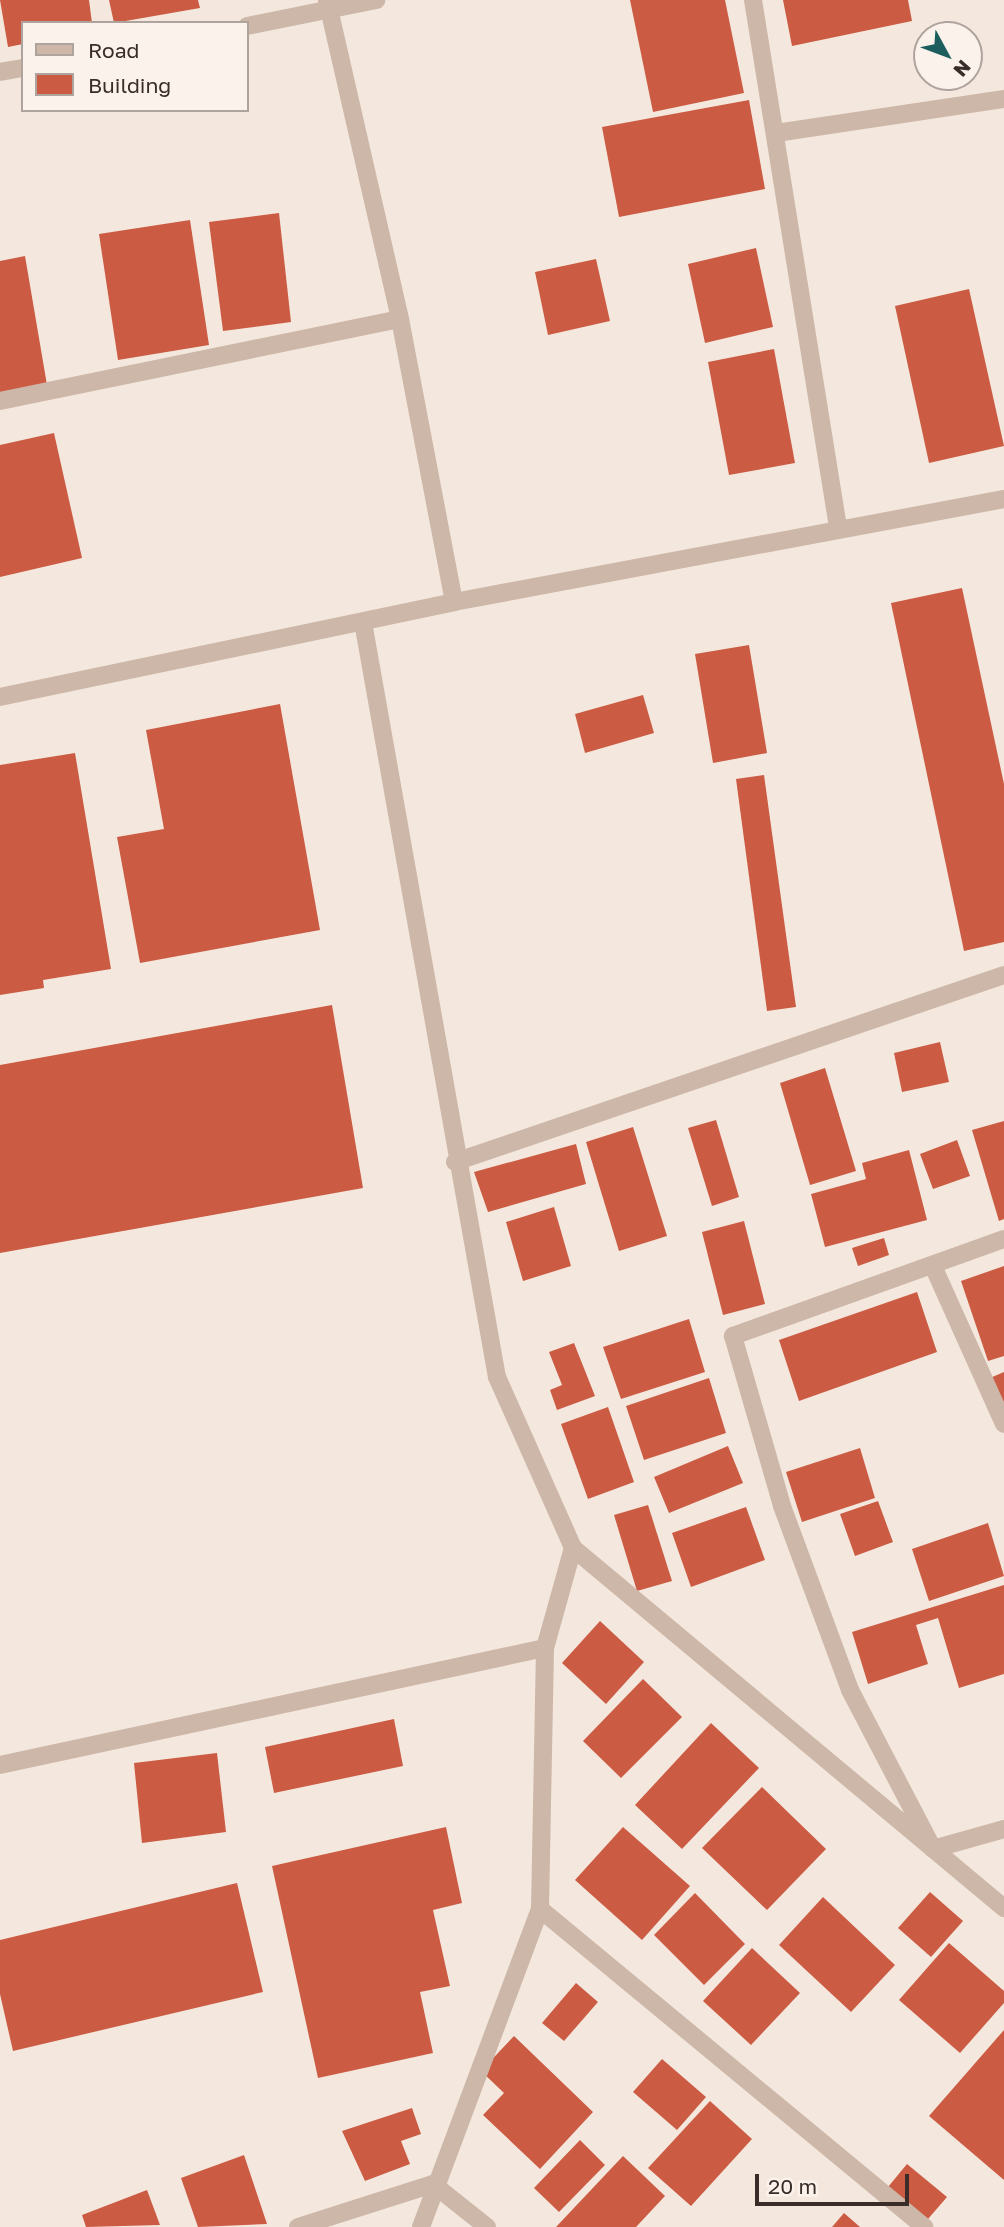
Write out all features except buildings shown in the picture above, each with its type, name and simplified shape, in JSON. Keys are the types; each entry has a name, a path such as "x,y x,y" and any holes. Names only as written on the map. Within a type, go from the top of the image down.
{"street":[{"path":"248,26 328,5 376,0"},
{"path":"753,0 838,527"},
{"path":"328,5 400,319 454,602"},
{"path":"0,72 21,68"},
{"path":"776,133 1004,99"},
{"path":"0,401 400,319"},
{"path":"0,697 454,602 838,527 1004,499"},
{"path":"362,621 455,1162 497,1377 573,1548 1004,1908"},
{"path":"455,1162 1004,975"},
{"path":"933,1849 850,1690 782,1506 733,1336 1004,1239"},
{"path":"933,1266 1004,1424"},
{"path":"421,2227 433,2184 540,1909 545,1648 573,1548"},
{"path":"0,1765 545,1648"},
{"path":"933,1849 1004,1829"},
{"path":"540,1909 925,2227"},
{"path":"298,2227 433,2184"},
{"path":"433,2184 486,2227"}]}
